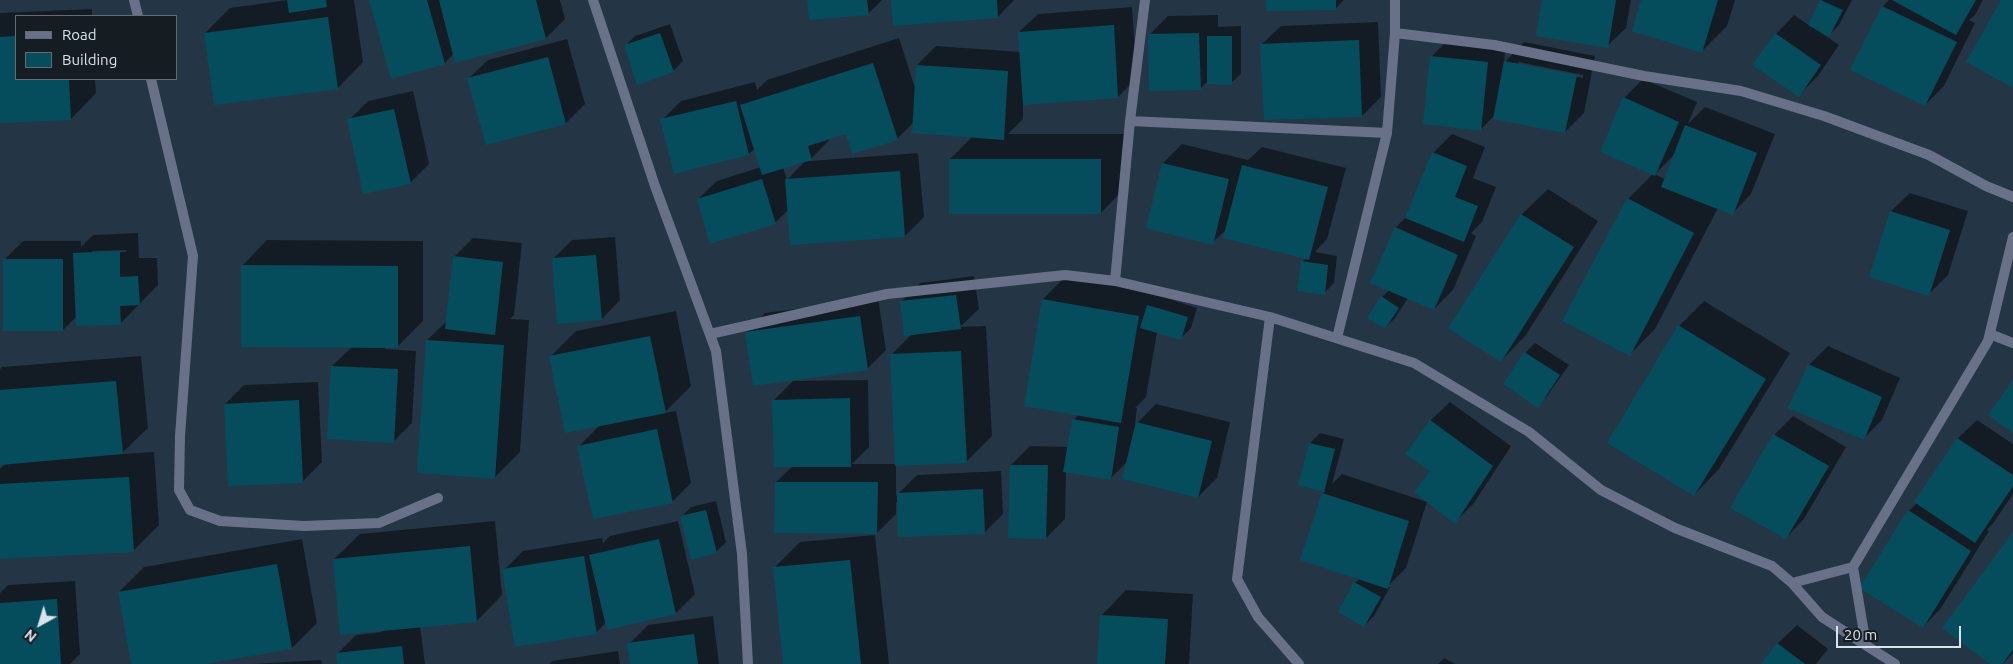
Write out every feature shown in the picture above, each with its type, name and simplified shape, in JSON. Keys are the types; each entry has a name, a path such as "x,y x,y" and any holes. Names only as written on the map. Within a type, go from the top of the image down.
{"street":[{"path":"134,0 138,15"},
{"path":"592,0 655,186 716,351 742,554 748,664"},
{"path":"1115,281 1130,121 1145,0"},
{"path":"1336,338 1387,133 1395,33 1395,0"},
{"path":"1395,33 1494,45 1644,76 1741,91 1824,116 1929,155 1986,186 2013,197"},
{"path":"151,80 193,256 180,436 179,490 190,510 220,521 304,526 370,523 379,522 438,498"},
{"path":"1130,121 1387,133"},
{"path":"1866,645 1853,567 1988,341 2013,237"},
{"path":"710,334 887,294 1065,275 1115,281 1270,317 1414,363 1529,432 1602,490 1675,528 1772,566 1792,583 1822,617 1895,664"},
{"path":"1270,317 1238,580 1258,617 1299,664"},
{"path":"1990,334 2013,343"},
{"path":"1792,583 1853,567"}],"building":[{"path":"287,0 326,0 327,7 289,13"},
{"path":"369,0 427,0 445,64 391,79"},
{"path":"439,0 536,0 546,39 455,63"},
{"path":"807,0 867,0 869,15 809,20"},
{"path":"891,0 997,0 998,18 893,26"},
{"path":"1266,0 1336,0 1336,10 1266,11"},
{"path":"1542,0 1616,0 1608,48 1536,36"},
{"path":"1641,0 1718,0 1702,53 1632,31"},
{"path":"1820,0 1843,10 1829,37 1808,25"},
{"path":"1892,0 1976,0 1956,35"},
{"path":"2001,0 2013,0 2013,88 1966,62"},
{"path":"1882,6 1957,42 1925,106 1850,70"},
{"path":"328,17 338,89 214,105 204,33"},
{"path":"1114,25 1118,98 1023,105 1018,32"},
{"path":"660,33 674,72 637,85 624,45"},
{"path":"1199,33 1201,90 1149,91 1148,34"},
{"path":"1775,33 1821,65 1799,97 1752,65"},
{"path":"15,36 15,80 69,80 71,120 0,123 0,37"},
{"path":"1207,36 1232,36 1232,85 1207,84"},
{"path":"1359,40 1362,117 1264,120 1260,44"},
{"path":"1430,56 1488,62 1481,131 1423,124"},
{"path":"548,57 566,124 486,145 467,78"},
{"path":"1504,61 1577,75 1565,133 1493,119"},
{"path":"873,63 898,140 852,154 846,134 808,146 812,160 762,175 740,105"},
{"path":"916,65 1008,71 1004,140 912,133"},
{"path":"1623,97 1679,122 1655,176 1600,152"},
{"path":"736,101 749,155 674,174 660,119"},
{"path":"394,109 411,184 363,194 347,119"},
{"path":"1685,125 1757,153 1733,215 1661,187"},
{"path":"1432,152 1467,166 1455,197 1478,206 1464,242 1405,218"},
{"path":"949,159 1101,159 1101,214 949,214"},
{"path":"1162,163 1229,179 1213,245 1146,228"},
{"path":"1242,165 1328,187 1309,260 1223,238"},
{"path":"900,171 905,237 790,245 785,179"},
{"path":"762,179 776,224 710,244 697,199"},
{"path":"1627,198 1694,233 1630,356 1562,321"},
{"path":"1890,211 1950,230 1929,296 1869,277"},
{"path":"1521,214 1574,247 1501,362 1448,328"},
{"path":"1395,227 1458,255 1434,310 1370,283"},
{"path":"120,251 120,277 138,276 140,305 120,306 121,325 76,326 73,253"},
{"path":"596,255 602,320 557,324 552,258"},
{"path":"453,256 503,262 495,335 445,329"},
{"path":"3,259 63,259 63,331 3,331"},
{"path":"1301,261 1328,265 1325,295 1297,291"},
{"path":"241,265 398,266 398,348 241,347"},
{"path":"956,295 961,329 904,336 900,301"},
{"path":"1381,296 1399,308 1385,329 1367,318"},
{"path":"1042,299 1139,316 1121,423 1024,406"},
{"path":"1147,305 1188,317 1181,340 1140,328"},
{"path":"860,316 868,370 753,386 745,332"},
{"path":"1678,325 1766,379 1694,496 1607,443"},
{"path":"650,336 666,413 565,433 549,356"},
{"path":"426,340 504,345 495,479 417,473"},
{"path":"961,351 967,463 895,466 890,354"},
{"path":"1524,352 1560,375 1538,408 1503,384"},
{"path":"1808,364 1882,397 1864,440 1788,408"},
{"path":"331,366 398,369 394,443 327,439"},
{"path":"2013,380 2013,433 1988,415"},
{"path":"116,381 123,454 0,465 0,390"},
{"path":"850,398 851,467 774,467 772,400"},
{"path":"299,400 303,483 228,486 224,404"},
{"path":"1072,419 1119,427 1111,480 1063,472"},
{"path":"1430,420 1493,466 1455,524 1414,492 1430,471 1405,454"},
{"path":"1136,422 1212,441 1198,498 1122,479"},
{"path":"657,429 673,503 593,519 577,446"},
{"path":"1773,434 1829,466 1786,539 1730,508"},
{"path":"1957,438 2013,475 2013,486 1975,543 1914,502"},
{"path":"1309,443 1335,449 1324,492 1298,485"},
{"path":"1010,465 1048,465 1046,539 1008,538"},
{"path":"129,477 134,552 0,559 0,484"},
{"path":"775,482 878,482 877,534 774,533"},
{"path":"983,489 985,534 898,537 897,493"},
{"path":"1322,493 1409,521 1388,589 1300,560"},
{"path":"706,510 717,553 691,560 680,516"},
{"path":"1908,510 1971,551 1923,628 1859,588"},
{"path":"2013,532 2013,650 2002,664 1990,664 1942,628"},
{"path":"659,539 676,614 607,630 589,555"},
{"path":"470,546 477,622 340,635 333,559"},
{"path":"584,556 597,634 515,647 502,569"},
{"path":"850,560 861,664 783,664 773,567"},
{"path":"277,564 292,649 205,664 131,664 118,592"},
{"path":"1354,582 1381,597 1364,627 1338,612"},
{"path":"57,599 61,664 0,664 0,603"},
{"path":"1100,615 1168,619 1165,664 1097,664"},
{"path":"694,634 698,664 630,664 627,643"},
{"path":"1777,643 1805,664 1761,664"},
{"path":"402,646 404,664 337,664 336,653"}]}
